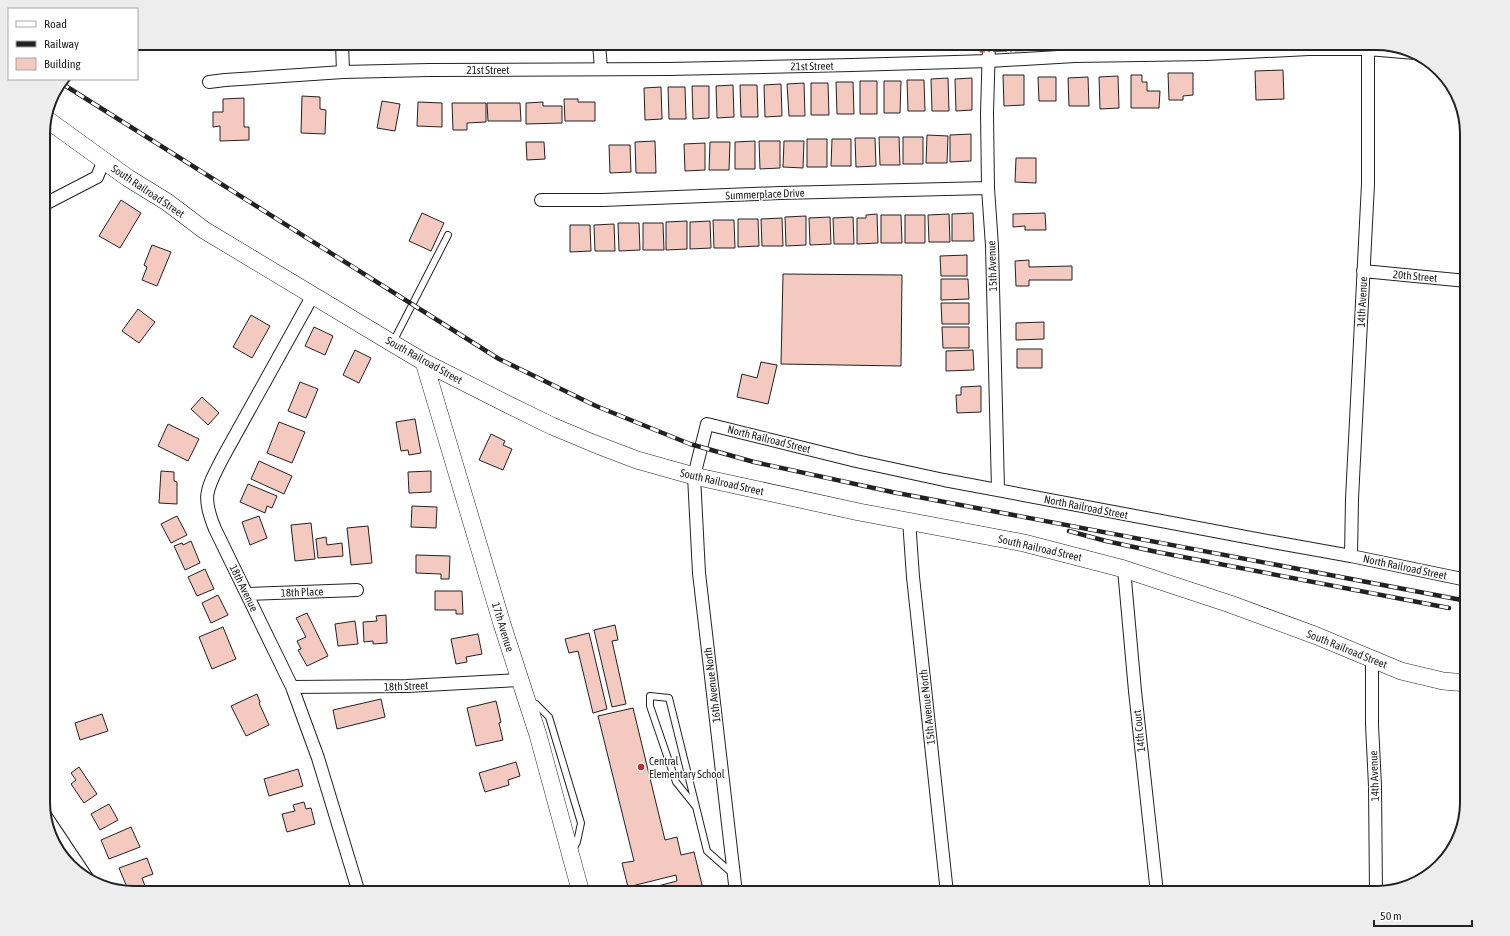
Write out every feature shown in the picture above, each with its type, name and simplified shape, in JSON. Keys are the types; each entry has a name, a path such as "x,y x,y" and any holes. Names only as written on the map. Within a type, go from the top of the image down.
{"street":[{"path":"342,50 342,72"},
{"path":"600,50 601,69"},
{"name":"15th Avenue","path":"989,50 987,113 988,188 992,246 998,489"},
{"name":"21st Street","path":"209,82 342,72 692,69 989,61 1075,56 1207,54 1237,50"},
{"name":"14th Avenue","path":"1352,556 1352,499 1369,144 1368,50"},
{"name":"South Railroad Street","path":"51,122 128,178 167,202 204,230 392,343 424,362 509,405 580,438 637,460 694,476 769,493 1024,543 1124,569 1230,604 1317,636 1401,671 1443,681 1460,682"},
{"path":"50,201 97,177 104,160"},
{"name":"Summerplace Drive","path":"542,200 602,200 988,188"},
{"name":"20th Street","path":"1363,271 1460,280"},
{"name":"18th Avenue","path":"313,295 222,459 209,486 206,501 209,515 292,687 318,758 357,886"},
{"name":"17th Avenue","path":"424,362 519,680 538,735 579,886"},
{"name":"North Railroad Street","path":"707,424 856,461 944,480 1352,556 1460,579"},
{"name":"16th Avenue North","path":"707,424 694,476 699,573 735,886"},
{"name":"15th Avenue North","path":"909,520 914,585 946,886"},
{"name":"14th Court","path":"1124,569 1135,691 1156,886"},
{"name":"18th Place","path":"247,594 357,590"},
{"name":"14th Avenue","path":"1372,659 1376,886"},
{"name":"18th Street","path":"292,687 408,686 519,680"},
{"path":"55,829 79,866"}],"lane":[{"path":"392,343 448,235"},
{"path":"696,807 676,782 650,706 650,696 669,698 696,807 707,852 734,875"}],"building":[{"path":"1283,70 1284,99 1256,100 1255,71"},
{"path":"1168,73 1193,73 1193,95 1183,96 1183,100 1169,100"},
{"path":"1003,75 1024,75 1024,105 1004,106"},
{"path":"1131,75 1142,75 1142,82 1147,82 1147,91 1160,91 1159,108 1131,108"},
{"path":"1118,76 1119,108 1100,109 1099,77"},
{"path":"1038,77 1056,77 1056,101 1039,101"},
{"path":"1088,77 1089,106 1069,106 1068,78"},
{"path":"948,78 949,111 932,111 931,79"},
{"path":"972,78 972,110 956,111 955,79"},
{"path":"907,80 924,80 925,111 908,111"},
{"path":"860,81 877,81 877,114 860,114"},
{"path":"884,81 901,81 900,113 884,113"},
{"path":"836,82 853,82 854,114 837,114"},
{"path":"804,83 805,116 789,116 787,84"},
{"path":"811,83 828,83 829,115 811,115"},
{"path":"781,84 782,116 765,117 764,85"},
{"path":"733,85 734,117 717,118 716,86"},
{"path":"740,85 757,85 758,117 741,117"},
{"path":"692,86 709,86 709,118 693,119"},
{"path":"661,87 662,119 645,120 644,88"},
{"path":"668,87 685,87 686,119 669,119"},
{"path":"302,96 320,97 320,109 326,110 325,134 301,133"},
{"path":"244,98 244,127 249,127 249,140 220,141 220,126 213,127 213,112 223,112 223,99"},
{"path":"564,99 578,99 578,102 595,102 595,121 565,121"},
{"path":"382,101 400,104 395,131 377,128"},
{"path":"418,102 442,103 442,127 417,126"},
{"path":"543,102 543,106 562,106 562,123 526,124 526,103"},
{"path":"452,103 486,103 486,122 467,123 467,130 453,130"},
{"path":"487,103 520,103 521,121 488,121"},
{"path":"971,134 971,161 950,162 950,135"},
{"path":"927,135 948,136 947,163 926,163"},
{"path":"879,137 899,137 900,165 880,165"},
{"path":"903,137 923,137 923,164 903,164"},
{"path":"855,138 875,138 876,166 856,167"},
{"path":"807,139 827,139 827,167 807,167"},
{"path":"832,139 851,139 851,166 831,166"},
{"path":"655,141 656,173 636,173 635,142"},
{"path":"755,141 755,169 735,169 735,142"},
{"path":"759,141 780,141 780,168 760,169"},
{"path":"784,141 804,141 803,168 783,167"},
{"path":"526,142 544,142 545,159 527,160"},
{"path":"710,142 730,142 729,170 709,170"},
{"path":"705,143 705,170 685,171 684,144"},
{"path":"609,145 630,145 631,172 610,173"},
{"path":"1016,158 1036,158 1036,183 1015,182"},
{"path":"121,200 141,213 120,248 99,236"},
{"path":"422,213 444,223 431,251 409,241"},
{"path":"973,213 974,241 952,241 952,214"},
{"path":"1045,213 1046,230 1025,230 1025,226 1013,227 1013,214"},
{"path":"877,214 878,243 857,244 857,218 866,218 866,215"},
{"path":"949,214 950,242 929,242 928,215"},
{"path":"881,215 901,215 902,243 881,243"},
{"path":"905,215 925,215 925,243 905,243"},
{"path":"806,216 806,245 786,246 785,217"},
{"path":"830,217 831,244 810,245 809,218"},
{"path":"853,217 854,244 834,244 833,218"},
{"path":"782,218 783,246 762,246 761,219"},
{"path":"738,219 758,219 759,246 738,247"},
{"path":"713,220 734,220 735,248 714,248"},
{"path":"687,221 687,249 666,250 666,222"},
{"path":"710,221 711,248 690,249 690,222"},
{"path":"618,223 639,223 640,250 619,251"},
{"path":"643,223 663,223 664,250 643,250"},
{"path":"614,224 615,251 595,251 594,225"},
{"path":"570,225 590,225 591,251 570,252"},
{"path":"152,245 171,252 157,286 142,280 147,267 144,265"},
{"path":"967,255 967,276 941,276 940,256"},
{"path":"1029,260 1029,267 1072,266 1072,280 1029,280 1029,286 1016,286 1015,261"},
{"path":"783,274 902,275 901,366 781,364"},
{"path":"941,279 968,279 969,299 941,300"},
{"path":"941,303 969,303 969,324 942,324"},
{"path":"138,309 155,322 139,343 122,331"},
{"path":"251,315 270,326 252,358 233,347"},
{"path":"1044,322 1044,339 1016,340 1016,323"},
{"path":"314,327 333,336 325,355 305,346"},
{"path":"942,327 969,327 969,348 943,348"},
{"path":"1017,349 1042,349 1042,368 1017,368"},
{"path":"355,350 371,358 359,383 343,375"},
{"path":"973,350 974,370 946,371 946,351"},
{"path":"761,362 777,365 768,404 737,397 742,374 757,378"},
{"path":"300,382 318,389 306,418 288,411"},
{"path":"981,386 981,412 957,413 956,395 961,395 961,387"},
{"path":"202,397 219,413 208,425 191,409"},
{"path":"415,419 421,453 409,455 408,450 401,451 396,422"},
{"path":"279,422 305,432 292,463 267,453"},
{"path":"168,424 199,439 188,461 158,446"},
{"path":"491,434 505,441 503,445 512,449 503,470 479,460"},
{"path":"259,461 292,476 284,494 251,479"},
{"path":"161,471 174,472 174,481 177,482 177,504 159,503"},
{"path":"431,471 431,492 409,493 408,472"},
{"path":"248,484 277,496 272,508 267,506 265,513 240,502"},
{"path":"412,506 437,507 436,528 411,527"},
{"path":"177,516 187,535 171,543 161,524"},
{"path":"259,516 267,538 250,545 242,522"},
{"path":"311,523 315,559 295,561 291,525"},
{"path":"368,526 372,563 351,565 347,528"},
{"path":"326,537 327,545 342,543 343,556 318,558 316,539"},
{"path":"191,541 200,563 185,570 174,546 182,543 183,545"},
{"path":"416,555 450,556 449,579 441,579 441,574 416,573"},
{"path":"205,569 214,589 197,596 188,577"},
{"path":"435,591 462,591 463,614 456,614 456,610 435,610"},
{"path":"218,595 228,615 211,623 202,603"},
{"path":"307,613 328,656 307,666 298,650 301,649 297,641 306,637 296,618"},
{"path":"386,615 387,643 373,644 373,641 364,642 363,622 377,621 376,616"},
{"path":"355,621 358,644 338,646 335,624"},
{"path":"615,625 618,640 612,641 626,704 612,707 594,630"},
{"path":"223,627 236,659 212,669 199,637"},
{"path":"589,633 607,709 593,713 578,651 569,653 565,639"},
{"path":"478,634 482,654 466,657 467,662 456,664 451,639"},
{"path":"257,694 259,703 269,725 246,736 231,706"},
{"path":"381,699 385,717 337,729 333,710"},
{"path":"496,701 501,722 499,723 503,740 476,746 467,708"},
{"path":"633,708 665,840 677,837 681,855 694,852 702,886 658,886 677,881 676,875 628,886 622,863 634,861 598,716"},
{"path":"102,714 108,731 80,740 75,723"},
{"path":"516,762 520,776 508,780 509,785 485,792 479,773"},
{"path":"79,767 97,794 84,803 71,784 76,780 71,773"},
{"path":"298,769 303,786 269,796 264,779"},
{"path":"304,802 306,809 311,808 315,824 287,832 282,814 295,811 293,805"},
{"path":"109,804 118,820 100,830 91,814"},
{"path":"131,827 140,847 109,859 101,840"},
{"path":"147,858 153,874 142,878 145,886 126,885 119,868"}],"railway":[{"path":"65,86 499,359 596,406 690,444 754,462 892,492 1460,600"},
{"path":"1069,531 1157,552 1449,608"}],"power":[{"path":"980,50 980,52 1047,50"}],"place":[{"name":"Central Elementary School","path":"641,767"}]}
